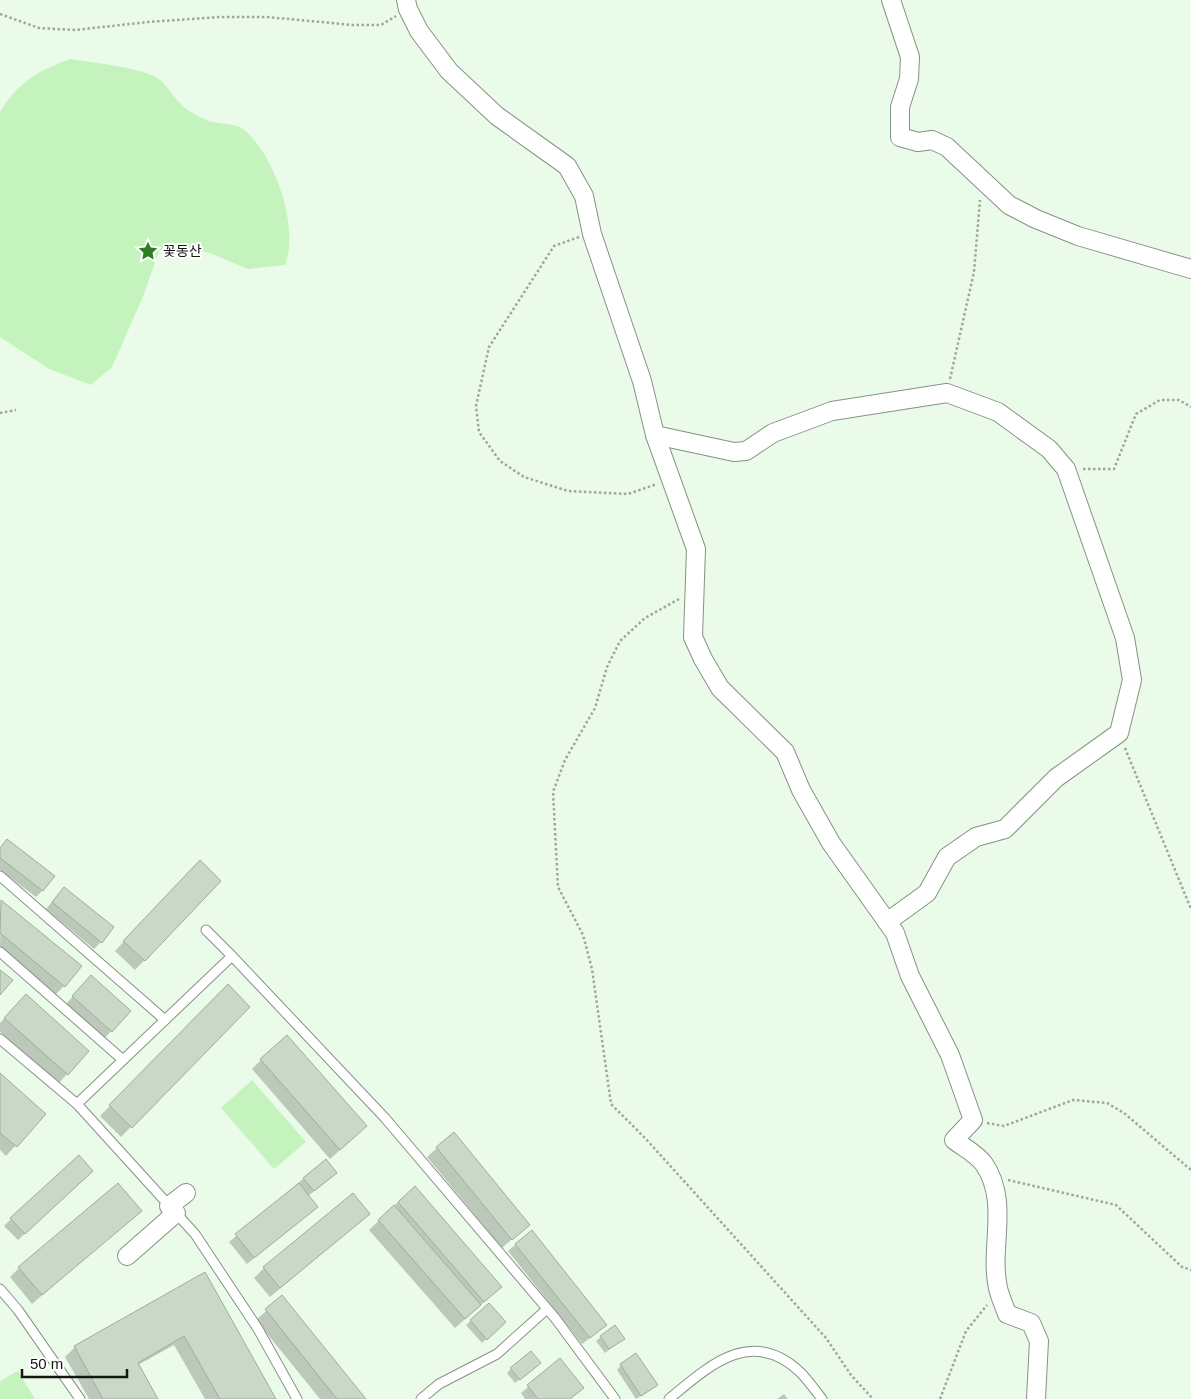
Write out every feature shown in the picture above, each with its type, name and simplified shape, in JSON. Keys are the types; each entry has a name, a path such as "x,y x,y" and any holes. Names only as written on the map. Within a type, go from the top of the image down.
{"street":[{"path":"891,0 910,57 909,79 900,107 900,137 918,142 932,140 947,147 1009,206 1036,219 1078,236 1191,269"},
{"path":"407,4 434,54 449,71 498,116 566,166 584,196 592,234 642,381 655,435 696,549 693,637 720,688 784,752 831,843 895,933 910,976 950,1055 973,1120 954,1140 983,1162 992,1178 999,1219 998,1288 1007,1314 1031,1323 1039,1341 1036,1399"},
{"path":"655,435 734,452 746,451 773,432 832,412 947,393 998,412 1049,449 1066,470 1125,638 1132,680 1119,733 1056,778 1005,829 976,837 947,858 927,894 887,922"},
{"path":"127,1256 173,1210 186,1193"}],"lane":[{"path":"0,876 165,1020"},
{"path":"206,930 385,1118 547,1309 615,1399"},
{"path":"0,952 123,1060"},
{"path":"77,1104 232,956"},
{"path":"0,1039 77,1104 195,1234 225,1277 297,1399"},
{"path":"0,1289 18,1310 80,1399"},
{"path":"421,1399 439,1384 497,1354 547,1309"},
{"path":"669,1399 718,1361 738,1352 752,1352 778,1357 799,1372 822,1399"}],"path":[{"path":"0,14 40,28 75,30 220,17 267,17 353,26 381,24 407,4"},
{"path":"947,393 974,272 982,181"},
{"path":"592,234 554,246 489,348 476,406 479,432 500,461 524,477 568,491 628,494 671,480"},
{"path":"1066,470 1114,469 1136,414 1160,400 1179,400 1191,407"},
{"path":"0,412 16,410"},
{"path":"696,590 645,618 620,641 607,668 595,708 566,760 554,792 558,887 583,935 592,969 611,1104 645,1138 826,1338 851,1376 873,1399"},
{"path":"1119,733 1191,908"},
{"path":"973,1120 1004,1126 1073,1100 1107,1103 1124,1113 1191,1170"},
{"path":"992,1178 1116,1205 1175,1261 1191,1270"},
{"path":"940,1399 966,1331 991,1301 998,1288"}],"green space":[{"path":"71,59 117,66 152,76 160,80 189,111 209,121 243,129 265,155 274,173 281,192 289,231 289,249 285,265 248,269 210,253 172,244 159,251 144,294 112,367 91,385 49,369 0,337 0,112 14,93 30,78"},
{"path":"252,1080 306,1142 274,1169 221,1108"},
{"path":"18,1371 35,1399 0,1399 0,1381"}],"building":[{"path":"7,839 55,876 43,891 0,858 0,848"},
{"path":"200,860 221,881 145,961 123,941"},
{"path":"64,887 114,927 102,943 52,902"},
{"path":"1,900 82,966 65,987 0,933"},
{"path":"0,970 13,980 0,995"},
{"path":"91,975 131,1011 112,1032 72,996"},
{"path":"228,984 250,1007 132,1128 109,1105"},
{"path":"26,994 89,1051 68,1075 4,1018"},
{"path":"287,1035 367,1126 340,1150 260,1059"},
{"path":"0,1073 46,1114 17,1147 0,1133"},
{"path":"454,1132 530,1225 512,1240 436,1147"},
{"path":"79,1155 93,1171 25,1234 10,1218"},
{"path":"326,1159 337,1173 314,1191 303,1178"},
{"path":"118,1183 142,1211 42,1295 18,1267"},
{"path":"299,1183 318,1207 254,1258 235,1234"},
{"path":"415,1186 502,1287 484,1302 398,1202"},
{"path":"353,1193 370,1214 280,1288 263,1267"},
{"path":"394,1205 481,1305 465,1319 378,1220"},
{"path":"532,1230 607,1325 590,1338 515,1244"},
{"path":"205,1272 276,1399 220,1399 184,1336 138,1363 158,1399 103,1399 74,1346"},
{"path":"282,1295 366,1399 337,1399 265,1309"},
{"path":"489,1303 506,1322 487,1340 470,1320"},
{"path":"615,1325 625,1339 609,1349 600,1336"},
{"path":"531,1351 541,1363 520,1380 510,1368"},
{"path":"636,1353 658,1385 641,1396 620,1364"},
{"path":"560,1358 584,1388 570,1399 538,1399 527,1385"}],"place":[{"name":"꽃동산","path":"148,251"}]}
